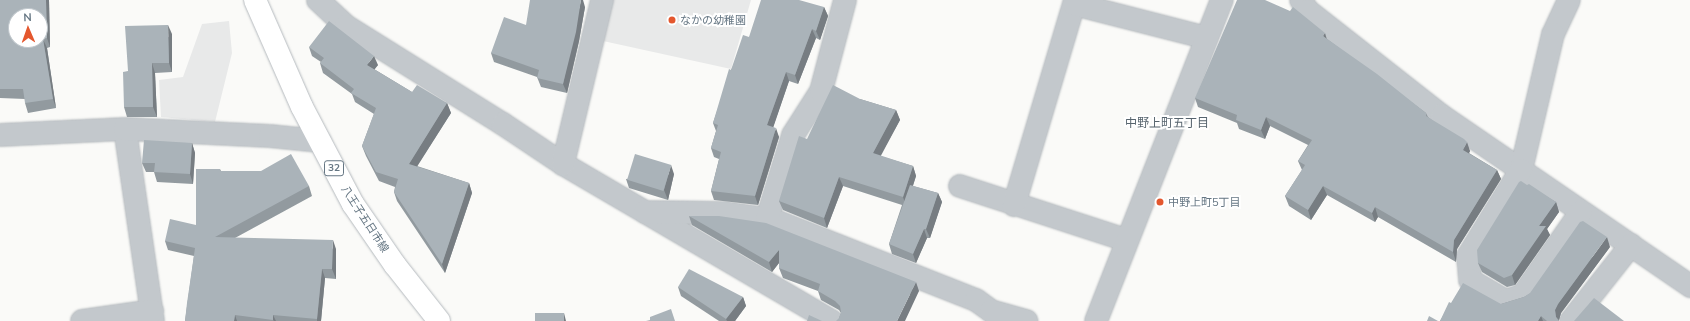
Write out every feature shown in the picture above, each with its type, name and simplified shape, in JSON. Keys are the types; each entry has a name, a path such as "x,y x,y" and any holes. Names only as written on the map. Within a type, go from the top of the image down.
{"main road":[{"name":"八王子五日市線","path":"255,0 285,70 353,204 396,265 439,321"}],"street":[{"path":"318,0 346,26 503,124 563,164 832,321"},
{"path":"563,164 602,0"},
{"path":"767,219 793,135 821,91 845,0"},
{"path":"1096,321 1126,240 1222,0"},
{"path":"1301,0 1308,12 1442,116 1690,286"},
{"path":"1569,0 1553,34 1521,170 1468,256 1470,280 1506,302 1523,295 1581,212"},
{"path":"1014,204 1074,4 1207,38"},
{"path":"0,135 126,129 270,136 320,141"},
{"path":"82,321 152,316 126,129"},
{"path":"960,186 1126,240"},
{"path":"644,212 723,213 773,220 976,300 991,311 1027,321"},
{"path":"1571,321 1631,245"}],"shaded area":[{"name":"なかの幼稚園","path":"602,0 751,0 731,69 594,39"},
{"path":"229,21 232,53 215,122 161,117 159,80 183,77 202,24"}],"building":[{"path":"0,0 46,0 46,8 8,8 8,48 44,48 53,99 25,103 23,89 0,89"},
{"path":"530,0 581,0 576,32 563,84 537,78 539,70 491,53 504,17 526,25"},
{"path":"761,0 799,0 824,7 816,31 812,29 795,75 786,72 767,125 776,128 755,196 711,191 721,152 711,148 718,125 713,123 729,69 731,70 743,35 749,37"},
{"path":"1237,0 1265,0 1290,11 1293,7 1325,33 1323,36 1377,74 1426,113 1426,116 1464,139 1467,142 1463,150 1497,170 1454,240 1453,252 1375,207 1372,213 1323,186 1308,210 1285,196 1305,165 1298,161 1312,140 1266,117 1261,130 1236,120 1237,115 1195,98"},
{"path":"329,21 374,56 367,65 412,92 417,85 447,103 409,164 469,183 442,264 394,192 398,179 376,172 362,146 376,108 351,93 354,89 320,63 324,58 309,47"},
{"path":"168,25 169,63 152,63 153,107 124,107 123,72 128,71 125,26"},
{"path":"833,85 860,99 896,110 873,153 913,166 903,197 839,177 824,218 779,201 799,136 807,139"},
{"path":"144,140 192,143 190,174 154,172 155,163 142,163"},
{"path":"291,154 309,186 215,237 333,240 332,269 322,269 317,319 273,315 273,320 235,315 234,321 185,321 195,248 165,241 170,219 196,225 196,169 220,169 220,171 261,171"},
{"path":"635,154 671,165 663,191 627,180"},
{"path":"1521,181 1527,185 1529,184 1556,202 1539,226 1546,226 1512,275 1504,278 1478,263 1477,250"},
{"path":"910,185 938,193 926,229 924,229 913,254 889,244"},
{"path":"689,216 719,216 766,223 916,282 897,321 836,321 841,312 840,306 835,301 818,291 820,284 779,268 779,250 769,262"},
{"path":"1583,221 1607,237 1558,304 1555,310 1556,317 1559,321 1547,321 1541,316 1538,321 1440,321 1449,302 1451,303 1463,283 1501,304 1524,297 1530,293 1580,222"},
{"path":"689,269 743,297 726,319 678,287"},
{"path":"1594,298 1624,321 1574,321"},
{"path":"671,309 675,321 646,321 650,320 650,317"},
{"path":"535,313 564,313 564,321 535,321"},
{"path":"809,315 822,321 807,321"},
{"path":"1429,316 1438,321 1427,321"}],"place":[{"name":"なかの幼稚園","path":"672,20"},
{"name":"中野上町5丁目","path":"1160,202"}],"district":[{"name":"中野上町五丁目","path":"1167,123"}]}
